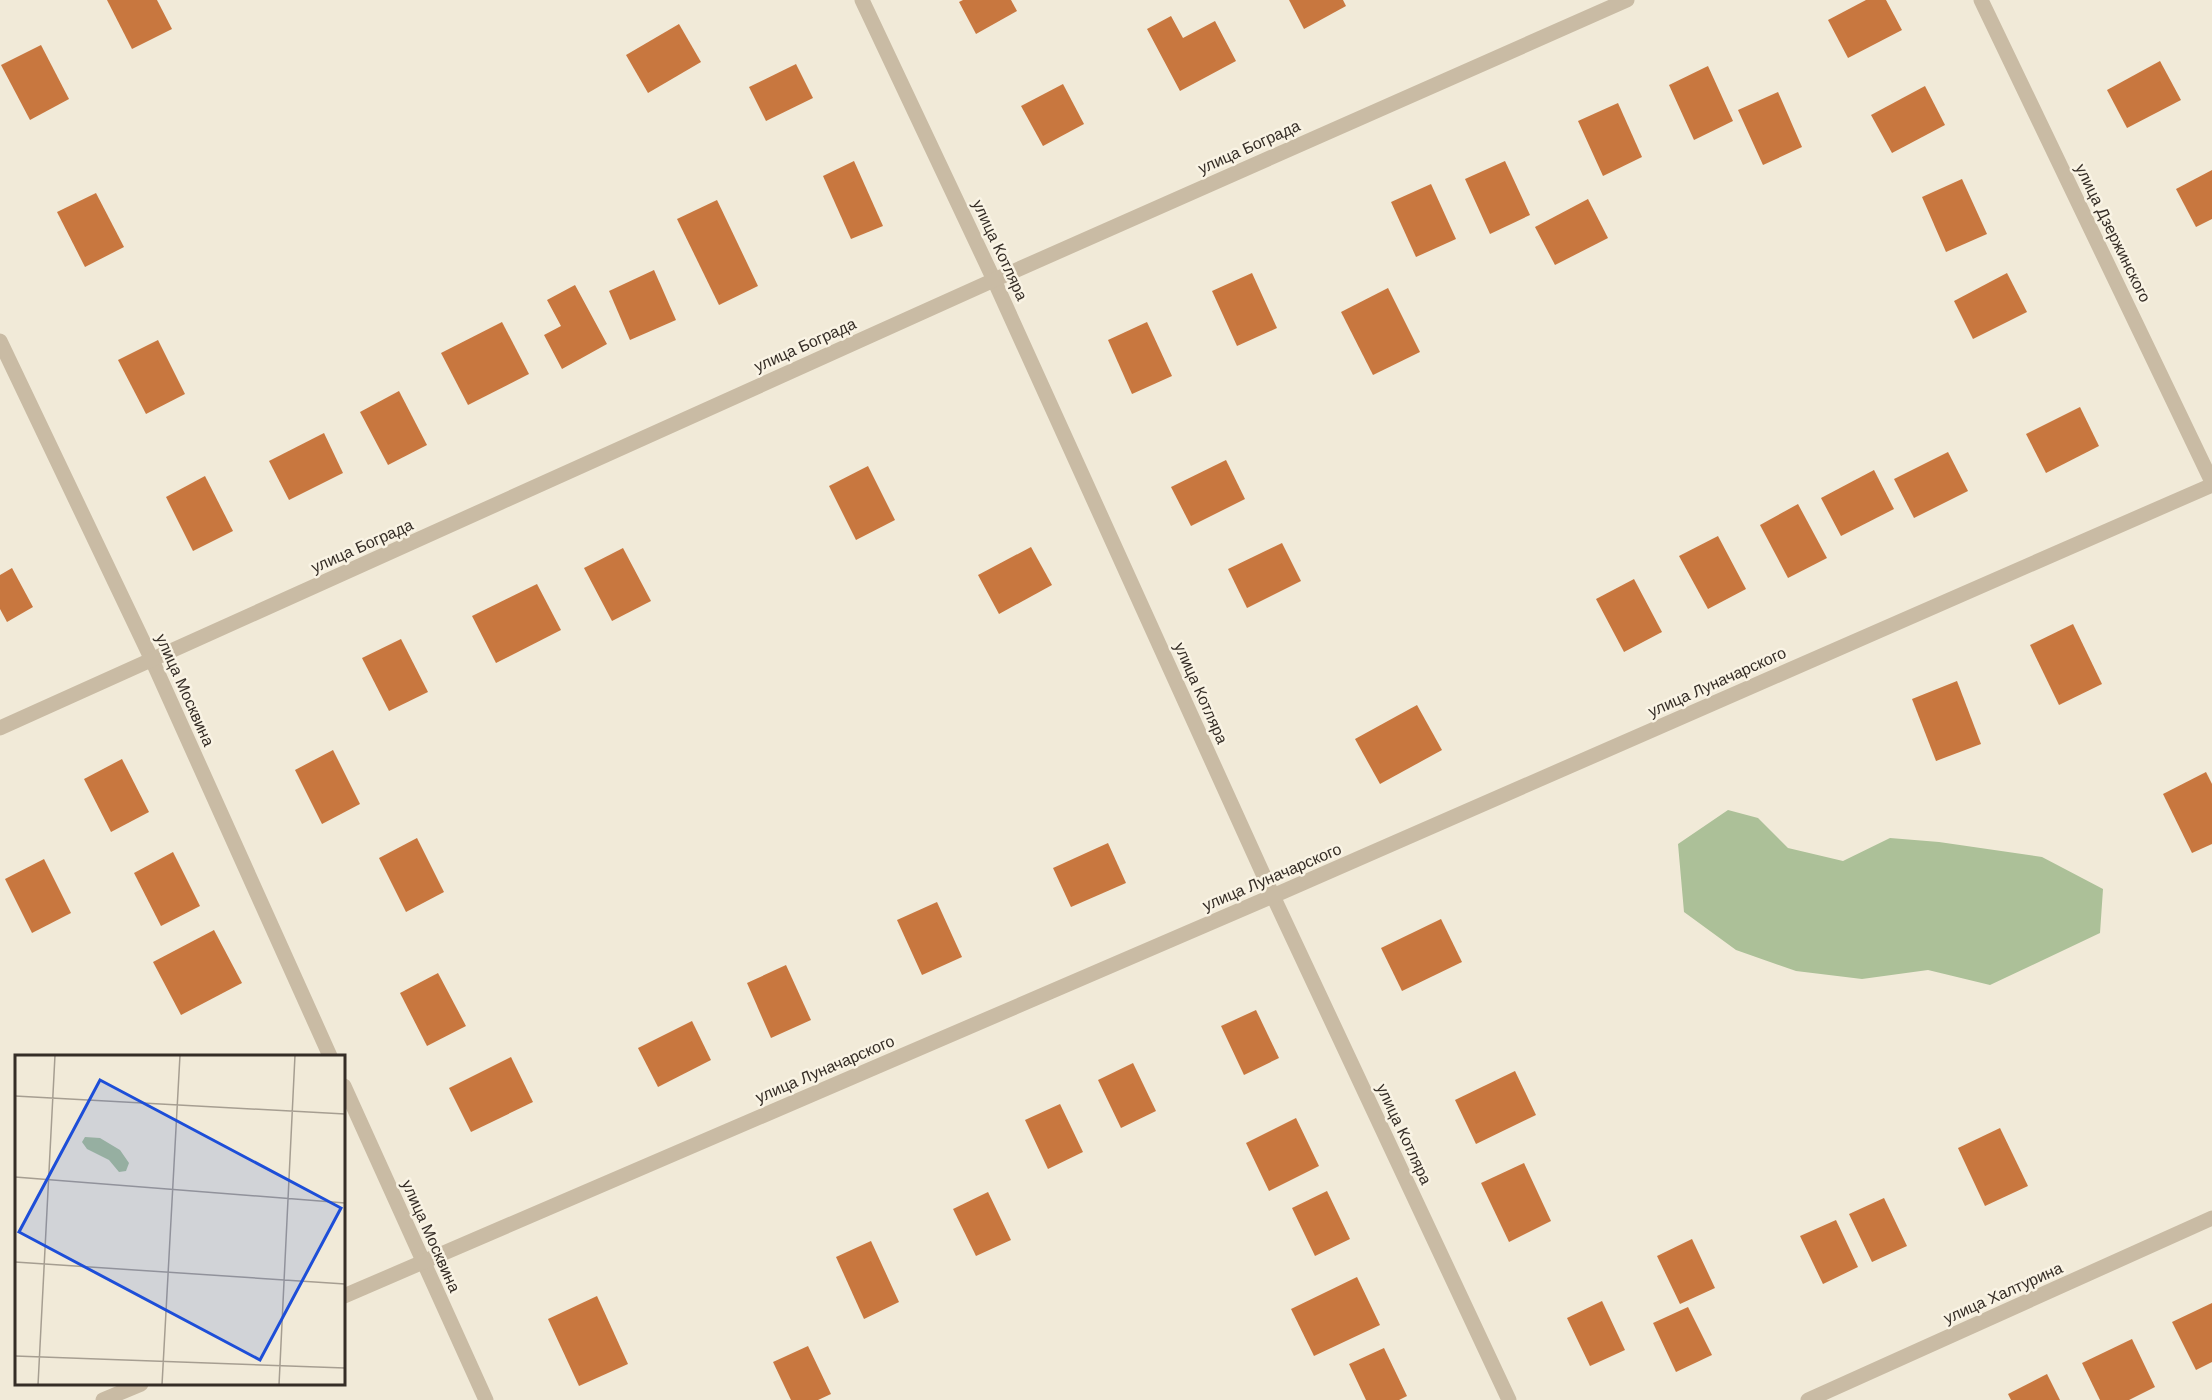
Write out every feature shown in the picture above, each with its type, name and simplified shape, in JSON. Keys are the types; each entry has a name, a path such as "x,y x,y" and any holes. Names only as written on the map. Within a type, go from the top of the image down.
{"street":[{"name":"улица Котляра","path":"862,0 994,280 1272,896 1509,1400"},
{"name":"улица Бограда","path":"0,728 994,280 1627,0"},
{"name":"улица Дзержинского","path":"1982,0 2212,483"},
{"name":"улица Москвина","path":"0,341 152,660 330,1055"},
{"name":"улица Луначарского","path":"345,1296 1272,896 2212,483"},
{"name":"улица Москвина","path":"345,1088 486,1400"},
{"name":"улица Халтурина","path":"1808,1400 2212,1218"},
{"path":"103,1400 137,1385"}],"green space":[{"path":"1728,810 1758,818 1788,848 1843,861 1890,838 1939,842 2042,857 2103,889 2100,933 1990,985 1928,970 1862,979 1796,971 1736,950 1684,912 1678,844"}],"building":[{"path":"107,0 157,0 172,29 132,49"},
{"path":"963,0 1011,0 1017,11 976,34 959,2"},
{"path":"1289,0 1343,0 1346,6 1304,29"},
{"path":"1866,0 1886,0 1902,30 1848,58 1828,20"},
{"path":"1171,16 1183,38 1215,21 1236,61 1180,91 1147,29"},
{"path":"679,24 701,62 648,93 626,55"},
{"path":"41,45 69,99 30,120 1,65"},
{"path":"2160,61 2181,100 2127,128 2107,90"},
{"path":"796,64 813,98 766,121 749,87"},
{"path":"1708,66 1733,121 1694,140 1669,85"},
{"path":"1063,84 1084,124 1043,146 1021,106"},
{"path":"1925,86 1945,125 1892,153 1871,115"},
{"path":"1778,92 1802,147 1763,165 1738,110"},
{"path":"1618,103 1642,157 1603,176 1578,121"},
{"path":"854,161 883,226 851,239 823,176"},
{"path":"1505,161 1530,215 1490,234 1465,179"},
{"path":"2212,170 2212,219 2196,227 2176,189"},
{"path":"1962,179 1987,234 1946,252 1922,197"},
{"path":"1431,184 1456,239 1416,257 1391,202"},
{"path":"96,193 124,247 85,267 57,212"},
{"path":"1588,199 1608,238 1555,265 1535,227"},
{"path":"717,200 758,286 719,305 677,219"},
{"path":"654,270 676,320 630,340 609,291"},
{"path":"1252,273 1277,328 1237,346 1212,291"},
{"path":"2007,273 2027,312 1973,339 1954,301"},
{"path":"575,285 607,344 562,369 544,335 561,326 547,300"},
{"path":"1388,288 1420,352 1373,375 1341,312"},
{"path":"502,322 529,374 468,405 441,353"},
{"path":"1147,322 1172,376 1132,394 1108,340"},
{"path":"158,340 185,394 146,414 118,360"},
{"path":"399,391 427,445 388,465 360,412"},
{"path":"2080,407 2099,446 2046,473 2026,434"},
{"path":"324,433 343,473 289,500 269,461"},
{"path":"1948,452 1968,491 1914,518 1894,479"},
{"path":"1226,460 1245,499 1191,526 1171,487"},
{"path":"868,466 895,520 856,540 829,486"},
{"path":"1874,470 1894,509 1841,536 1821,498"},
{"path":"205,476 233,531 193,551 166,497"},
{"path":"1798,504 1827,558 1788,578 1760,525"},
{"path":"1718,536 1746,589 1708,609 1679,556"},
{"path":"1282,543 1301,581 1247,608 1228,569"},
{"path":"1031,547 1052,585 999,614 978,575"},
{"path":"623,548 651,601 612,621 584,568"},
{"path":"12,568 33,607 7,622 0,609 0,575"},
{"path":"1634,579 1662,632 1624,652 1596,599"},
{"path":"537,584 561,630 496,663 472,616"},
{"path":"2073,624 2102,684 2059,705 2030,645"},
{"path":"401,639 428,692 389,711 362,658"},
{"path":"1957,681 1981,744 1936,761 1912,699"},
{"path":"1417,705 1442,750 1380,784 1355,739"},
{"path":"333,750 360,804 322,824 295,770"},
{"path":"122,759 149,812 111,832 84,779"},
{"path":"2206,772 2212,784 2212,844 2192,853 2163,794"},
{"path":"417,838 444,892 406,912 379,858"},
{"path":"1108,843 1126,883 1071,907 1053,868"},
{"path":"173,852 200,906 161,926 134,873"},
{"path":"44,859 71,913 32,933 5,879"},
{"path":"937,902 962,957 922,975 897,920"},
{"path":"1441,919 1462,962 1402,991 1381,948"},
{"path":"214,930 242,983 181,1015 153,962"},
{"path":"786,965 811,1020 771,1038 747,983"},
{"path":"438,973 466,1026 427,1046 400,993"},
{"path":"1256,1010 1279,1058 1244,1075 1221,1026"},
{"path":"692,1021 711,1060 658,1087 638,1048"},
{"path":"511,1057 533,1102 471,1132 449,1088"},
{"path":"1133,1063 1156,1111 1121,1128 1098,1080"},
{"path":"1515,1071 1536,1115 1476,1144 1455,1100"},
{"path":"1060,1104 1083,1152 1048,1169 1025,1120"},
{"path":"1296,1118 1319,1166 1269,1191 1246,1143"},
{"path":"2000,1128 2028,1186 1985,1206 1958,1148"},
{"path":"1524,1163 1551,1221 1509,1242 1481,1183"},
{"path":"1327,1191 1350,1239 1315,1256 1292,1208"},
{"path":"988,1192 1011,1240 976,1256 953,1209"},
{"path":"1884,1198 1907,1246 1872,1262 1849,1214"},
{"path":"1836,1220 1858,1267 1823,1284 1800,1236"},
{"path":"1692,1239 1715,1288 1680,1304 1657,1256"},
{"path":"871,1241 899,1302 864,1319 836,1257"},
{"path":"1357,1277 1380,1325 1314,1356 1291,1309"},
{"path":"597,1296 628,1364 579,1386 548,1319"},
{"path":"1602,1301 1625,1350 1590,1366 1567,1318"},
{"path":"2212,1303 2212,1362 2196,1370 2172,1322"},
{"path":"1688,1307 1712,1355 1676,1372 1653,1323"},
{"path":"2132,1339 2155,1387 2129,1400 2100,1400 2082,1363"},
{"path":"808,1346 831,1394 818,1400 791,1400 773,1362"},
{"path":"1384,1348 1407,1396 1399,1400 1366,1400 1349,1364"},
{"path":"2047,1374 2060,1400 2011,1400 2008,1394"}]}
